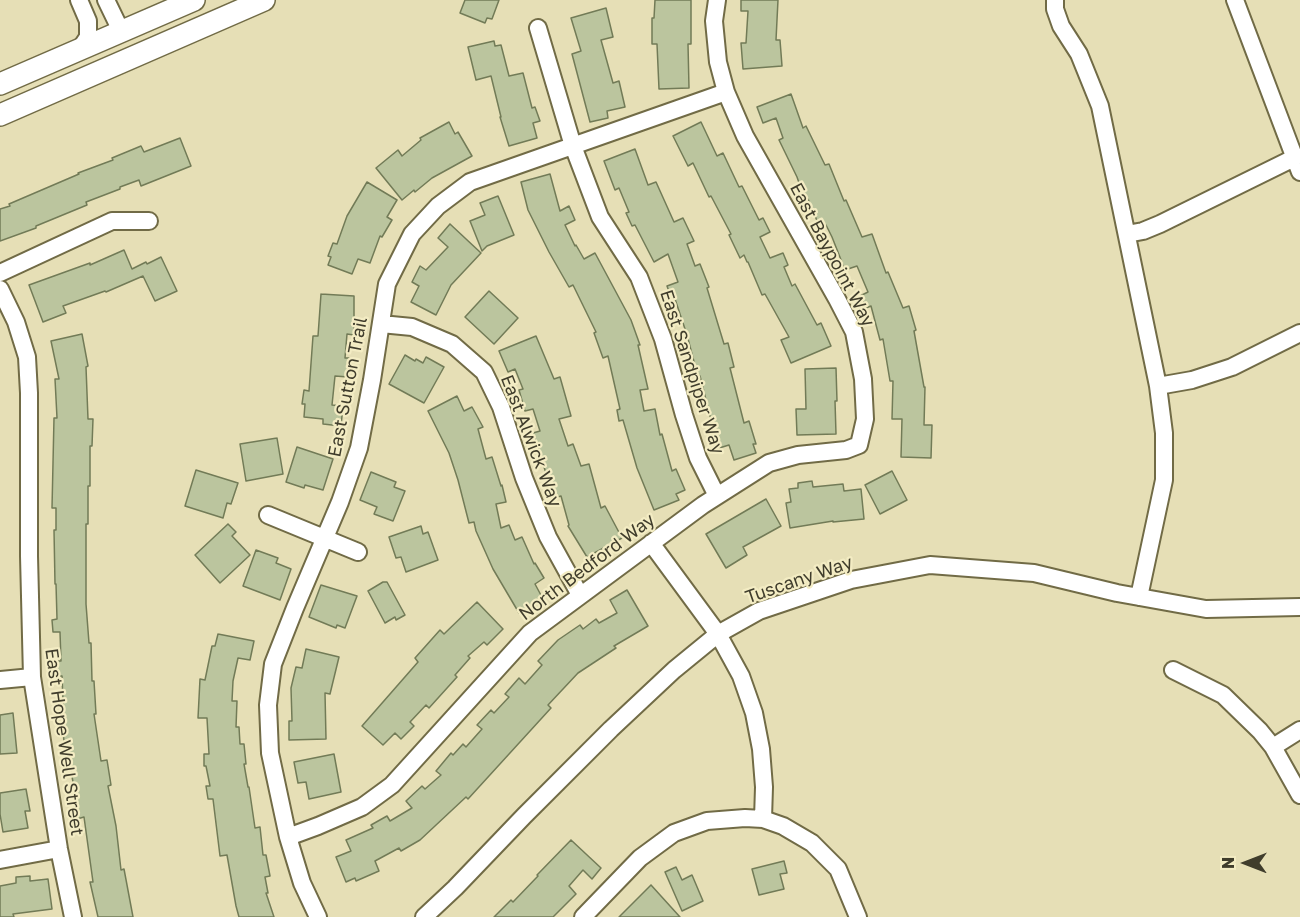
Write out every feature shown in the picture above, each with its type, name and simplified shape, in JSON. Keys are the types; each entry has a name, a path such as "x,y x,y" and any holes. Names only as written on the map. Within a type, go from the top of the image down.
{"main road":[{"path":"0,84 194,0"},
{"path":"0,115 264,0"},
{"path":"0,102 116,50 124,44 121,31"}],"street":[{"path":"79,0 88,21 88,37 80,49"},
{"path":"106,0 121,31"},
{"name":"East Baypoint Way","path":"717,0 714,21 718,62 726,92 745,136 854,332 863,379 866,419 859,446"},
{"path":"1055,0 1055,9 1061,26 1079,54 1100,106 1158,386 1164,433 1164,480 1139,597"},
{"path":"1128,234 1143,231 1297,165 1235,0"},
{"name":"East Sandpiper Way","path":"538,28 573,146 600,217 639,277 663,339 698,458 717,496"},
{"name":"East Sutton Trail","path":"318,917 302,883 284,823 270,753 268,705 273,664 340,502 359,448 387,284 412,234 438,206 470,182 726,92"},
{"path":"0,273 112,221 149,221"},
{"name":"East Hope Well Street","path":"0,289 16,322 27,357 32,677 59,849 74,917"},
{"name":"East Alwick Way","path":"381,324 412,327 452,344 484,372 501,407 524,478 548,537 580,595"},
{"path":"1158,386 1192,380 1232,367 1300,333"},
{"name":"North Bedford Way","path":"288,837 362,807 392,785 530,633 717,496 769,463 798,455 846,450 859,446"},
{"path":"268,515 358,552"},
{"path":"651,543 718,634 741,676 754,713 761,749 764,787 763,819"},
{"name":"Tuscany Way","path":"424,917 611,729 674,670 718,634 759,611 851,580 930,565 1034,573 1117,593 1206,609 1300,608"},
{"path":"1173,670 1223,695 1260,731 1273,747 1300,795"},
{"path":"0,680 32,677"},
{"path":"1273,747 1300,730"},
{"path":"583,917 640,858 674,833 707,821 745,818 763,819 783,826 812,843 838,869 858,917"},
{"path":"0,860 59,849"}],"building":[{"path":"465,0 499,0 492,19 487,18 485,23 460,13"},
{"path":"655,0 691,0 691,44 688,44 689,88 659,89 657,44 652,44"},
{"path":"741,0 778,0 776,40 780,40 782,66 743,69 741,43 746,43 748,11 741,11"},
{"path":"606,8 613,37 601,40 613,83 619,81 625,107 607,111 608,118 590,122 572,54 581,51 571,18"},
{"path":"494,41 495,46 501,45 509,76 523,73 532,108 535,107 540,121 533,123 537,138 509,146 491,76 476,80 468,47"},
{"path":"791,94 803,128 806,126 825,165 829,164 862,237 872,234 886,273 888,272 903,308 909,306 916,330 914,331 925,387 924,425 932,425 931,458 901,457 902,419 892,419 893,381 890,381 883,339 880,340 871,306 866,308 860,296 868,292 857,266 845,270 826,225 820,228 808,199 805,200 797,177 779,140 783,138 776,118 763,123 757,107"},
{"path":"449,122 455,134 458,132 472,156 432,178 402,200 376,168 398,150 402,156 421,140 420,138"},
{"path":"701,122 717,156 723,153 739,187 742,186 759,220 763,218 770,232 760,237 770,258 783,253 788,265 784,267 792,286 795,284 817,325 821,323 831,346 791,363 781,340 789,337 765,294 762,295 744,255 740,258 729,235 731,234 711,196 709,197 693,163 688,166 673,136"},
{"path":"180,138 191,166 141,186 139,180 120,187 36,228 0,241 0,209 141,146 144,152"},
{"path":"635,149 648,185 656,182 674,222 683,218 694,241 687,244 695,266 700,264 709,287 707,288 724,344 728,343 734,367 730,368 744,423 749,421 756,444 753,444 756,453 734,460 729,445 716,449 700,376 698,377 675,299 672,300 667,286 678,282 668,254 654,262 635,225 632,226 619,188 615,190 604,161"},
{"path":"550,174 560,211 569,206 575,220 565,225 575,246 584,259 595,253 631,320 640,345 638,345 648,389 640,390 644,411 655,409 660,435 662,434 672,471 676,469 685,490 676,494 679,500 654,510 637,468 623,420 619,421 617,410 620,409 608,356 603,358 594,333 596,332 573,285 569,287 528,210 521,182"},
{"path":"367,182 397,200 387,217 392,220 382,237 380,236 370,263 358,259 352,274 328,265 331,257 328,256 333,243 337,244 347,216"},
{"path":"498,196 514,235 487,246 482,251 470,221 485,215 480,203"},
{"path":"450,224 481,253 451,285 436,315 411,302 419,286 412,282 420,266 426,270 448,247 438,238"},
{"path":"124,250 132,269 161,257 177,291 155,301 143,276 106,292 63,306 66,313 43,322 29,285 90,263 90,265"},
{"path":"489,291 518,318 494,344 465,317"},
{"path":"321,294 354,296 354,335 347,334 345,358 349,358 348,377 335,376 332,405 343,406 341,426 323,424 323,419 304,417 305,404 302,404 304,390 309,391 313,336 318,336"},
{"path":"82,334 88,366 86,367 88,419 93,419 90,486 88,486 88,524 86,524 86,604 89,643 91,643 92,681 94,681 96,714 94,714 101,761 107,760 111,785 108,786 121,870 124,869 133,917 98,917 90,882 93,882 84,817 77,819 74,804 77,804 67,749 65,749 62,725 64,725 62,676 56,676 56,661 61,661 60,632 53,632 52,620 57,619 54,530 56,530 56,508 52,508 54,418 57,418 55,379 59,379 51,341"},
{"path":"536,336 554,379 560,377 571,416 559,419 568,446 573,444 581,466 589,464 601,508 605,506 622,538 587,557 568,526 561,496 554,498 533,433 540,431 533,409 525,411 519,390 523,389 515,369 508,372 499,351"},
{"path":"405,355 423,363 426,357 444,367 424,403 389,384"},
{"path":"836,368 836,434 797,435 796,409 806,409 805,369"},
{"path":"457,396 464,411 472,407 483,427 478,429 486,459 492,457 506,502 496,504 501,528 509,525 515,540 522,537 534,564 544,578 535,584 543,599 519,613 493,569 474,522 469,523 449,453 428,411"},
{"path":"277,438 283,474 246,481 240,444"},
{"path":"297,447 333,459 323,490 305,485 304,488 286,482"},
{"path":"196,470 238,483 231,504 227,503 223,518 185,506"},
{"path":"892,471 907,500 880,514 865,485"},
{"path":"371,472 396,482 394,487 405,491 393,521 374,514 377,507 360,500"},
{"path":"812,481 813,487 843,484 844,491 861,489 864,519 790,528 786,503 791,502 789,489 798,488 798,483"},
{"path":"766,499 781,526 743,547 747,555 726,568 706,534"},
{"path":"228,524 236,532 232,536 250,555 220,583 195,555"},
{"path":"421,526 423,534 428,532 438,560 406,572 401,557 396,558 389,537"},
{"path":"256,550 278,558 276,563 291,569 280,600 243,586"},
{"path":"387,582 405,615 396,620 395,617 385,623 368,591"},
{"path":"321,585 357,596 345,628 337,625 336,628 309,617"},
{"path":"627,590 648,626 614,646 616,648 578,673 548,705 551,708 468,799 466,797 420,840 401,851 399,848 375,861 379,871 356,881 355,878 346,882 336,857 351,851 346,840 373,828 371,825 387,816 390,821 412,808 406,801 422,786 425,789 441,775 436,771 451,753 453,755 463,744 466,747 482,729 477,725 491,710 494,713 509,697 505,694 519,678 525,684 542,665 538,661 558,640 580,625 583,629 596,619 599,623 617,613 610,600"},
{"path":"477,602 503,629 487,645 484,642 468,656 470,658 455,675 457,677 429,708 426,705 410,722 414,726 401,739 395,733 383,745 362,726 418,662 415,658 440,630 444,634"},
{"path":"218,634 254,641 250,660 238,658 232,701 237,701 236,727 239,727 240,744 244,744 246,764 244,764 255,828 260,827 263,855 266,855 270,876 265,877 268,893 266,893 274,917 239,917 227,855 220,856 213,799 208,799 206,786 210,786 206,766 204,766 204,754 209,754 207,718 198,718 200,679 205,680 212,646 215,646"},
{"path":"306,649 339,657 330,694 325,693 326,739 289,740 289,721 292,721 291,688 296,667 302,668"},
{"path":"13,713 17,753 0,754 0,715"},
{"path":"334,754 341,792 309,799 306,782 298,783 294,762"},
{"path":"26,789 30,811 25,811 28,828 3,832 0,793"},
{"path":"571,840 601,868 592,879 583,870 569,886 576,894 553,917 494,917 511,900 513,902"},
{"path":"784,861 787,873 780,874 784,889 759,895 752,869"},
{"path":"676,867 682,880 692,875 703,901 682,911 665,872"},
{"path":"30,876 30,881 48,879 52,909 13,914 14,917 0,917 0,886 16,883 16,877"},
{"path":"651,885 680,917 619,917"}]}
